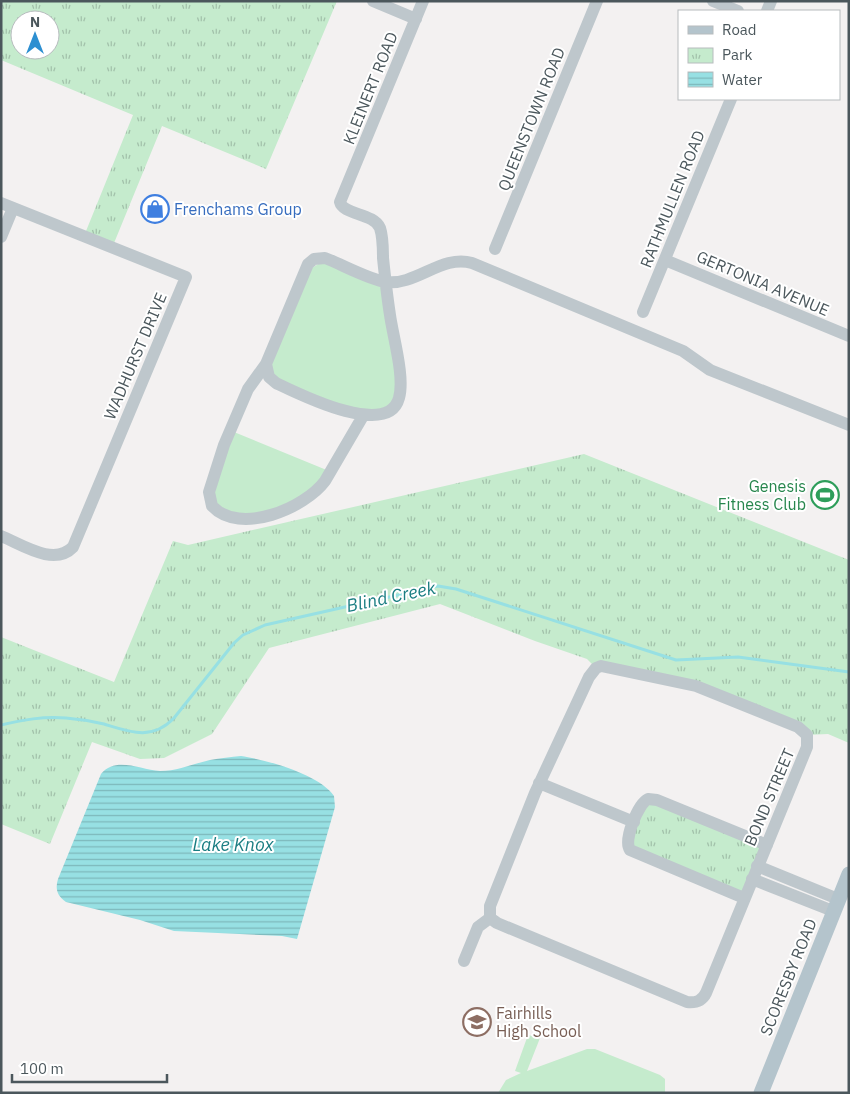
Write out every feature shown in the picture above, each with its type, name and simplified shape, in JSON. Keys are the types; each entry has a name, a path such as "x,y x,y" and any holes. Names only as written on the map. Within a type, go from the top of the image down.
{"main road":[{"name":"SCORESBY ROAD","path":"765,1092 849,874"}],"street":[{"path":"373,1 416,19"},
{"name":"KLEINERT ROAD","path":"386,282 380,229 372,220 341,207 340,202 423,1"},
{"name":"QUEENSTOWN ROAD","path":"495,249 597,1"},
{"path":"713,1 736,10"},
{"name":"RATHMULLEN ROAD","path":"642,312 730,100"},
{"name":"WADHURST DRIVE","path":"1,237 7,205 186,277 73,547 61,555 51,555 1,536"},
{"path":"363,416 325,481 310,497 288,509 258,518 235,518 220,513 210,502 210,486 224,444 248,389 266,364 311,261 325,258 386,282 402,280 452,262 472,263 683,351 710,370 849,425"},
{"name":"GERTONIA AVENUE","path":"664,260 849,336"},
{"path":"266,364 269,377 276,383 330,407 363,416 379,415 391,411 400,396 400,378 386,282"},
{"name":"BOND STREET","path":"607,666 696,686 798,727 807,735 807,747 767,845 702,1000 691,1002 497,923 490,918 490,906 539,783 589,677 596,668 607,666"},
{"path":"539,783 634,822"},
{"path":"744,898 632,852 626,844 634,822 643,802 654,799 767,845"},
{"path":"758,866 836,905"},
{"path":"752,879 836,905"},
{"path":"464,961 478,927 490,918"}],"green space":[{"path":"1,1 337,1 266,169 162,126 112,248 84,236 133,115 1,60"},
{"path":"322,262 382,284 398,386 390,407 361,413 277,381 270,365 310,269"},
{"path":"234,432 329,471 305,498 256,515 222,512 211,492"},
{"path":"584,454 849,560 849,743 828,734 807,735 704,689 596,668 587,659 440,604 269,648 212,734 164,758 140,759 92,742 50,844 1,824 1,637 114,682 173,541 188,545"},
{"path":"645,800 767,845 744,898 627,843"},
{"path":"528,1035 540,1038 527,1071 587,1049 595,1049 660,1075 665,1079 665,1093 498,1093 506,1080 521,1073 515,1071"}],"water":[{"name":"Lake Knox","path":"241,756 292,769 317,781 334,796 335,807 297,939 282,936 174,931 140,920 66,902 59,895 57,889 58,879 101,774 107,769 114,766 129,765 167,771 210,760"}],"waterway":[{"name":"Blind Creek","path":"1,725 33,719 58,718 94,722 140,733 157,730 174,718 234,643 243,635 265,625 438,586 456,589 676,660 738,657 849,672"}],"place":[{"name":"Frenchams Group","path":"155,209"},
{"name":"Genesis Fitness Club","path":"825,495"},
{"name":"Fairhills High School","path":"477,1022"}]}
